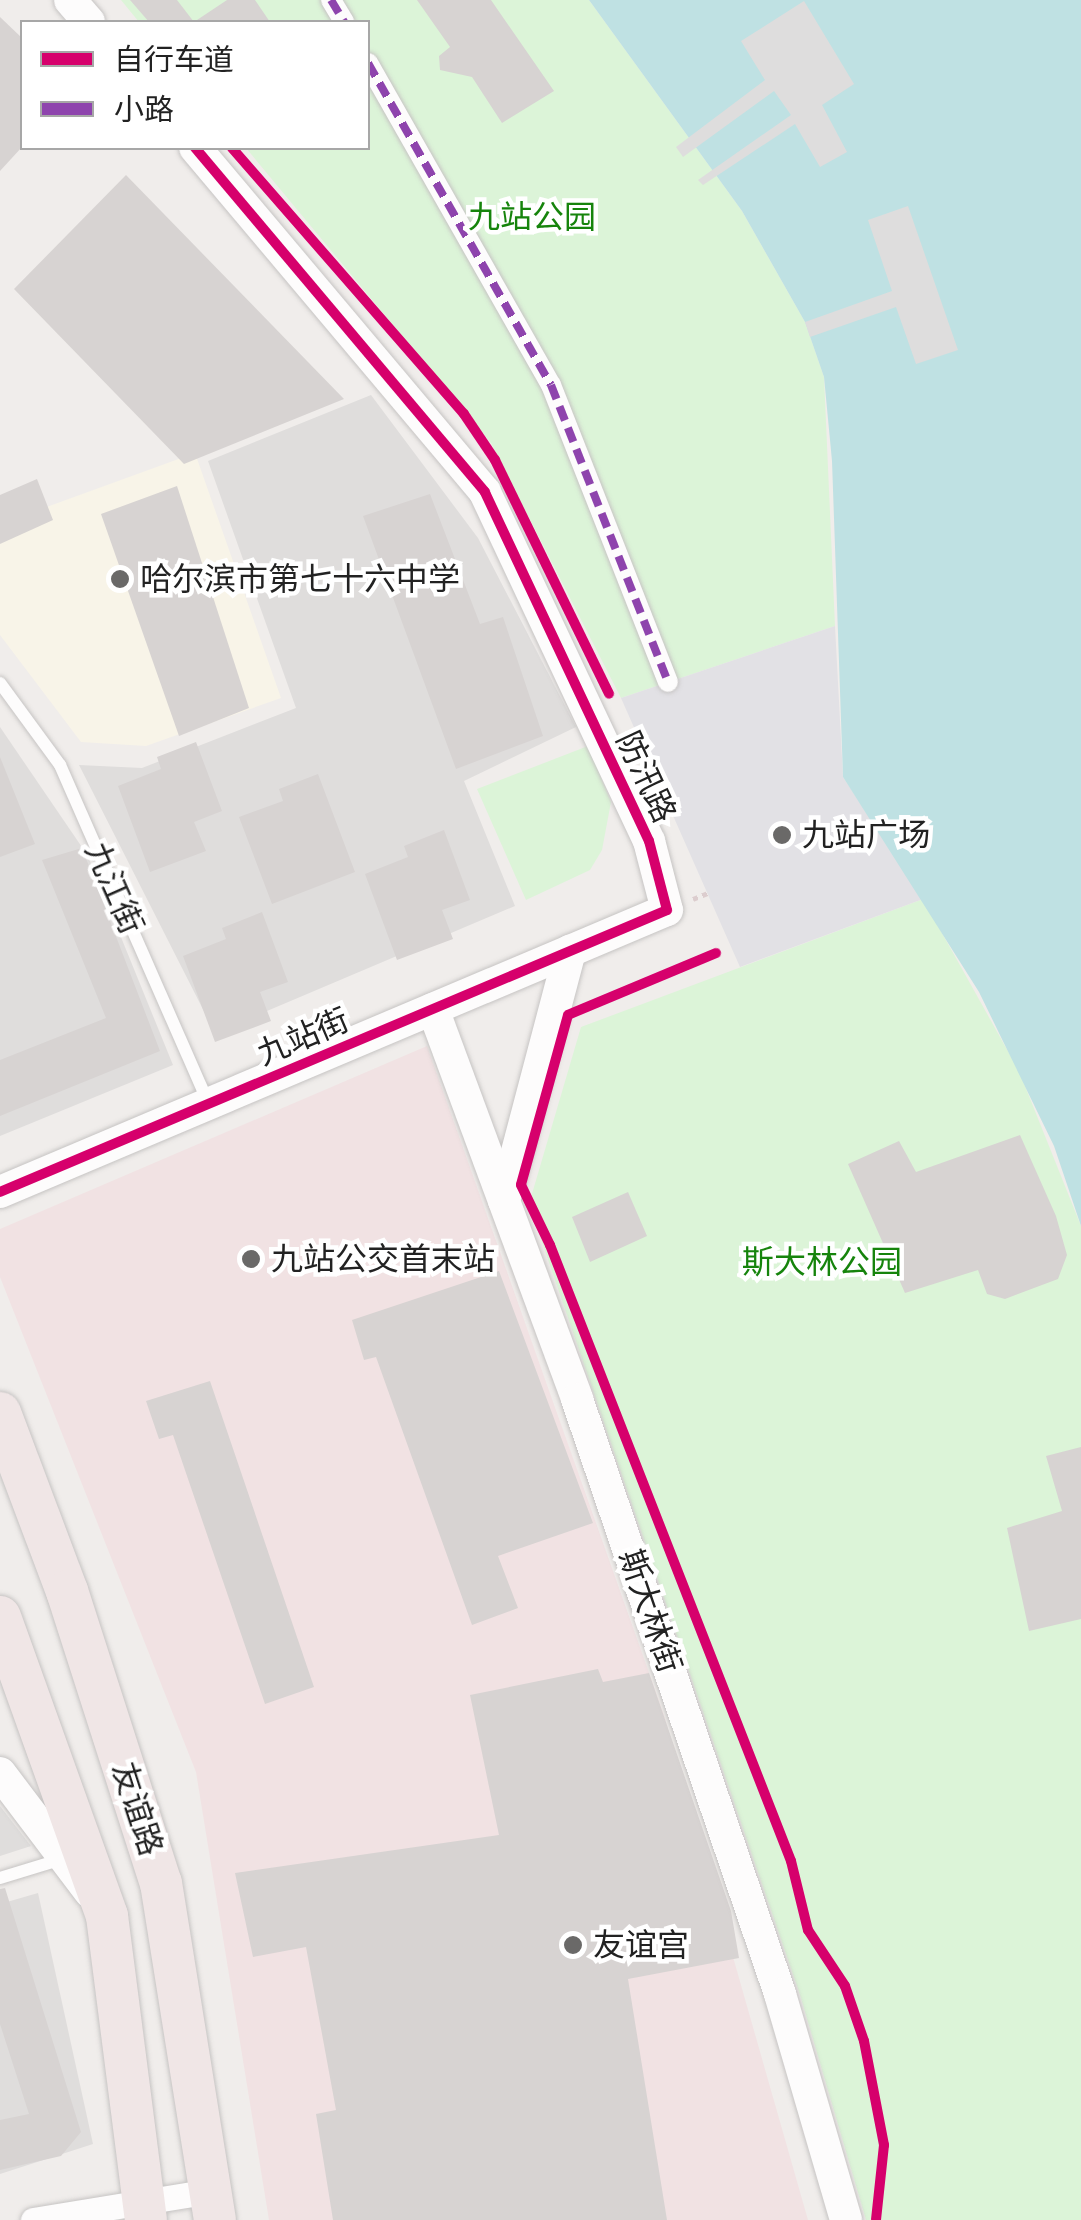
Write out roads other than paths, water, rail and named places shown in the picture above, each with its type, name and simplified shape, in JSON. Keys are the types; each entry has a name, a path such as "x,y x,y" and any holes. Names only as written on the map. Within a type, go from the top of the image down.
{"highway":[{"name":"友谊路","path":"0,1413 66,1590 161,1883 212,2206"},
{"name":"友谊路","path":"0,1617 107,1916 144,2210"}],"street":[{"path":"70,0 87,20"},
{"path":"370,67 551,385 668,682"},
{"name":"防汛路","path":"197,150 485,492 649,841 667,910 624,928"},
{"name":"九站街","path":"0,1192 624,928"},
{"path":"504,1200 570,951"},
{"name":"斯大林街","path":"433,1009 504,1200 773,1976 846,2220"},
{"path":"0,1772 107,1916"},
{"path":"33,2220 212,2206"}],"lane":[{"name":"九江街","path":"0,683 60,765 209,1104"},
{"path":"0,1878 64,1858"}],"water":[{"path":"589,0 1081,0 1081,1226 1054,1146 979,992 843,777 832,461 824,377 805,322 742,211"}],"place":[{"name":"哈尔滨市第七十六中学","path":"120,579"},
{"name":"九站广场","path":"782,835"},
{"name":"九站公交首末站","path":"251,1259"},
{"name":"友谊宫","path":"573,1945"}],"park label":[{"name":"九站公园","path":"532,217"},
{"name":"斯大林公园","path":"822,1262"}]}
